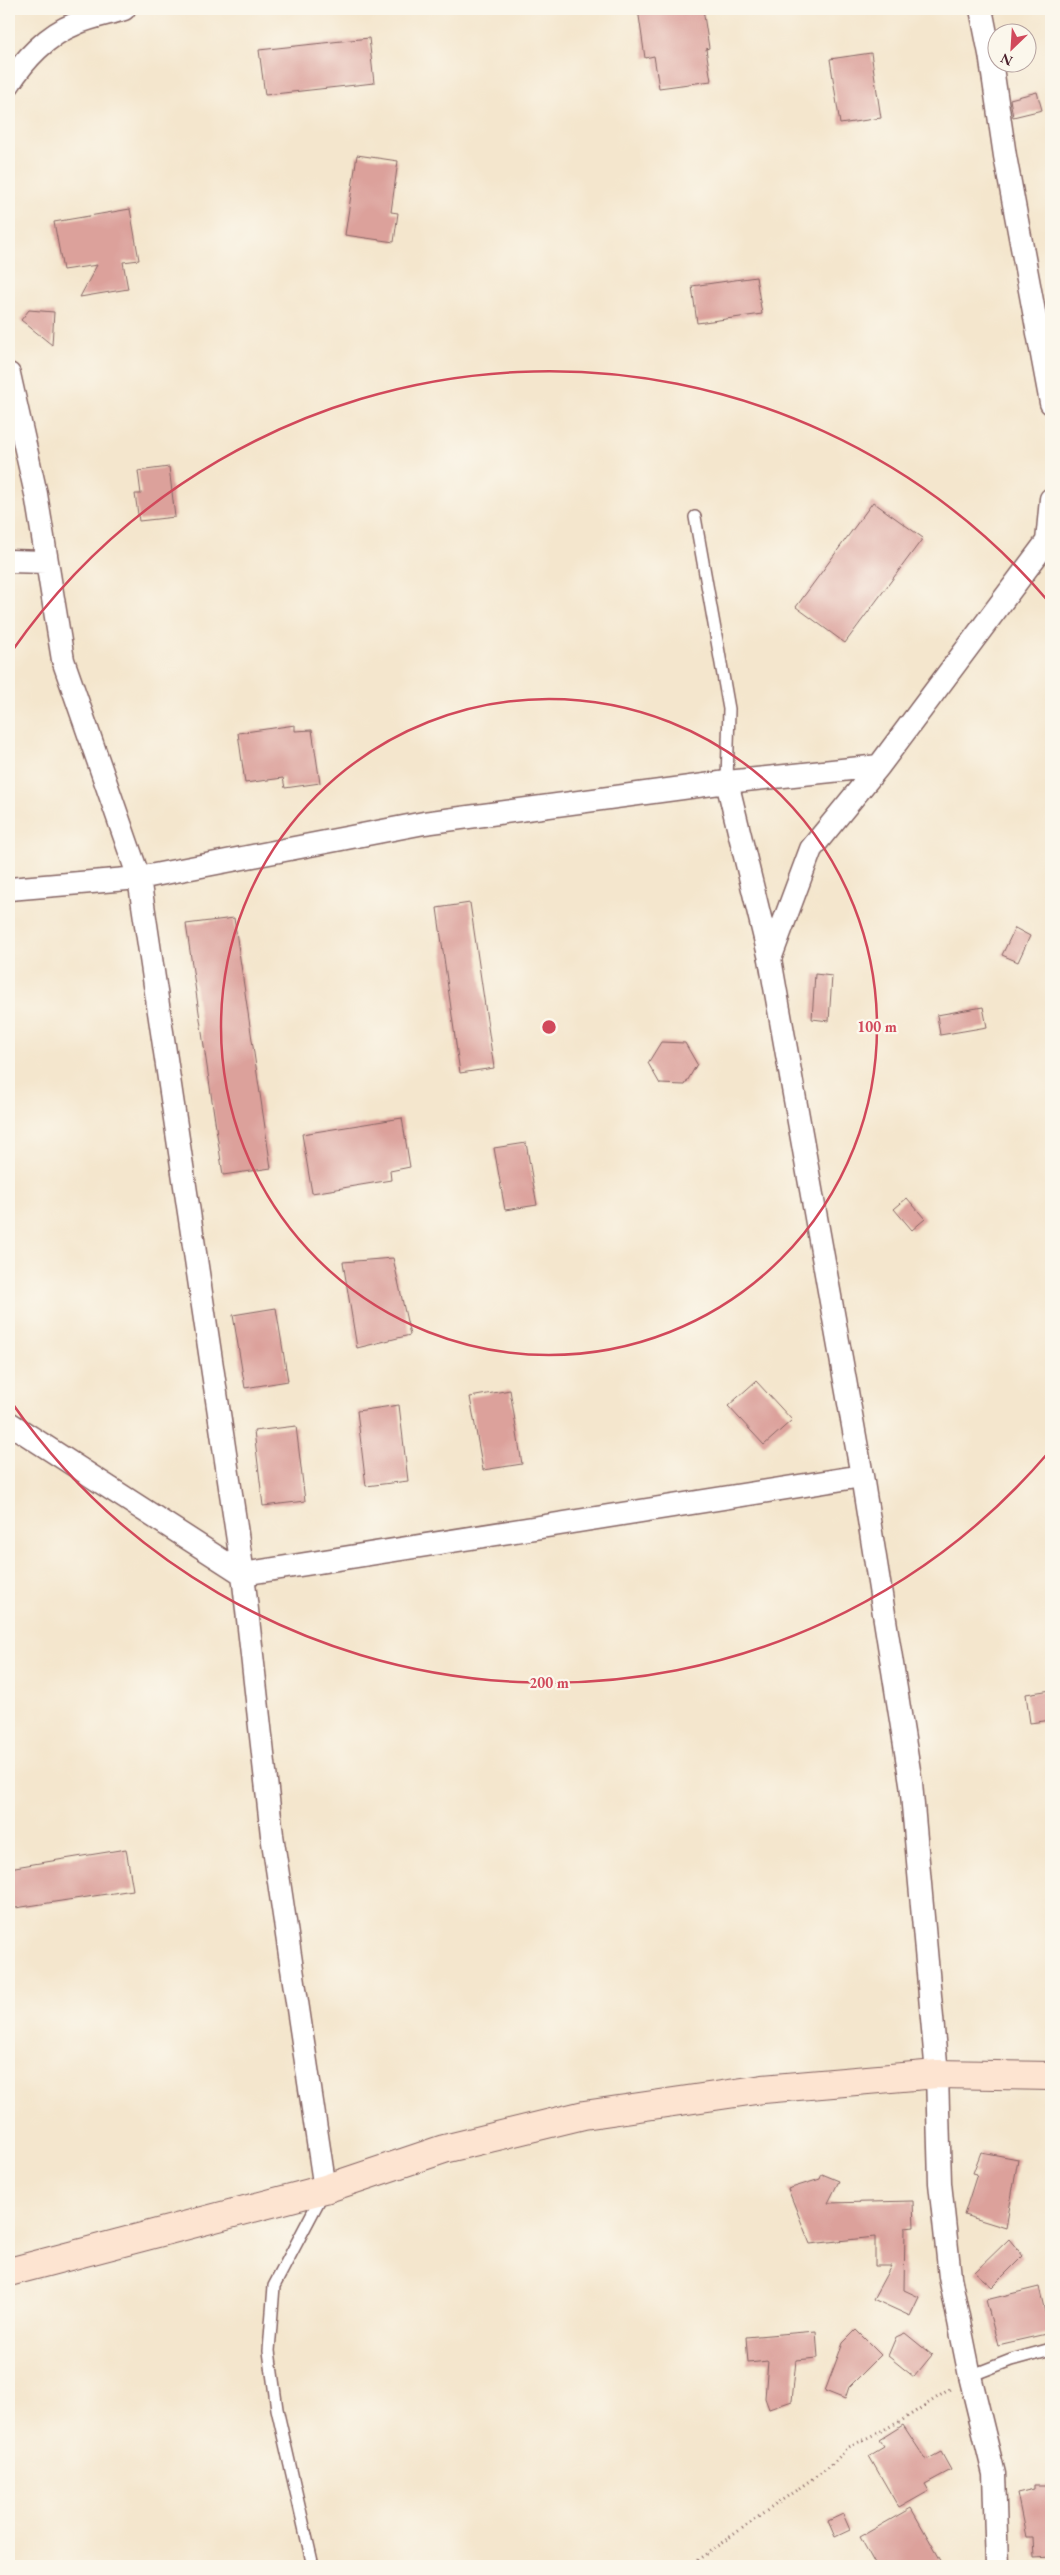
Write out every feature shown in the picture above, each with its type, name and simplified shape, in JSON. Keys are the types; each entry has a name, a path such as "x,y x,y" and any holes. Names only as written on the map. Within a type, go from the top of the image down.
{"main road":[{"path":"9,2272 325,2189 444,2149 584,2115 762,2089 937,2074 1051,2076"}],"street":[{"path":"9,84 19,68 39,47 74,24 124,9"},
{"path":"981,9 990,54 1005,156 1051,403"},
{"path":"9,374 13,414 36,494 63,660 139,878 243,1574 272,1835 325,2189"},
{"path":"770,958 811,849 879,766 1049,539 1051,499"},
{"path":"9,561 46,562"},
{"path":"9,889 139,878 424,823 727,782 879,766"},
{"path":"727,782 770,958 862,1476 911,1783 937,2074 940,2183 950,2277 970,2376 994,2474 997,2566"},
{"path":"9,1423 243,1574 862,1476"}],"lane":[{"path":"695,517 729,709 727,782"},
{"path":"314,2566 277,2409 269,2351 274,2286 325,2189"},
{"path":"970,2376 1051,2349"}],"path":[{"path":"689,2566 829,2467 849,2447 901,2421 970,2376"}],"building":[{"path":"638,9 703,9 709,48 706,49 711,81 659,88 654,56 645,58"},
{"path":"369,38 374,83 265,95 259,50"},
{"path":"871,53 881,118 840,124 830,59"},
{"path":"1037,92 1042,110 1013,117 1010,99"},
{"path":"357,155 398,161 391,212 398,213 394,242 345,235"},
{"path":"130,209 139,260 123,262 128,289 80,297 97,265 63,270 54,222"},
{"path":"756,277 762,314 697,323 692,286"},
{"path":"29,310 54,312 52,345 21,320"},
{"path":"169,467 175,517 139,521 135,494 141,494 138,471"},
{"path":"873,502 923,538 845,643 796,607"},
{"path":"295,725 295,731 312,730 320,783 285,788 283,778 245,783 238,733"},
{"path":"470,903 494,1068 460,1073 437,908"},
{"path":"234,918 271,1168 223,1175 186,924"},
{"path":"1015,928 1030,936 1018,962 1002,955"},
{"path":"815,974 832,976 829,1021 812,1019"},
{"path":"983,1007 987,1027 940,1035 937,1015"},
{"path":"661,1042 685,1043 697,1064 685,1085 660,1084 648,1063"},
{"path":"402,1118 410,1167 390,1171 391,1180 312,1193 302,1134"},
{"path":"526,1143 537,1205 505,1210 494,1148"},
{"path":"907,1198 925,1219 912,1230 894,1209"},
{"path":"393,1258 410,1335 357,1348 343,1262"},
{"path":"276,1308 288,1381 245,1388 233,1315"},
{"path":"756,1381 792,1420 764,1445 728,1406"},
{"path":"510,1390 522,1464 483,1470 470,1397"},
{"path":"399,1405 408,1481 366,1486 357,1411"},
{"path":"296,1426 305,1501 263,1506 254,1431"},
{"path":"1051,1690 1051,1720 1030,1723 1026,1694"},
{"path":"126,1849 133,1890 9,1909 9,1868"},
{"path":"981,2152 1018,2159 1006,2228 964,2215 977,2174 973,2173"},
{"path":"822,2174 839,2181 828,2203 913,2201 914,2227 905,2228 904,2290 919,2297 910,2316 873,2299 891,2266 875,2266 875,2237 810,2244 788,2189 820,2179"},
{"path":"1009,2239 1023,2256 992,2287 975,2272"},
{"path":"1039,2287 1050,2333 998,2345 986,2300"},
{"path":"856,2330 881,2355 849,2387 845,2399 825,2391 843,2343"},
{"path":"816,2331 818,2358 796,2360 792,2401 769,2409 765,2398 768,2361 748,2363 746,2337"},
{"path":"905,2333 932,2355 914,2377 888,2356 896,2337"},
{"path":"903,2425 926,2460 941,2452 951,2470 925,2484 929,2491 899,2508 869,2456 884,2447 879,2440"},
{"path":"1034,2485 1051,2485 1051,2557 1034,2558 1033,2537 1026,2537 1017,2493 1034,2489"},
{"path":"911,2508 944,2566 876,2566 860,2537"},
{"path":"843,2514 850,2530 835,2537 828,2521"}]}
